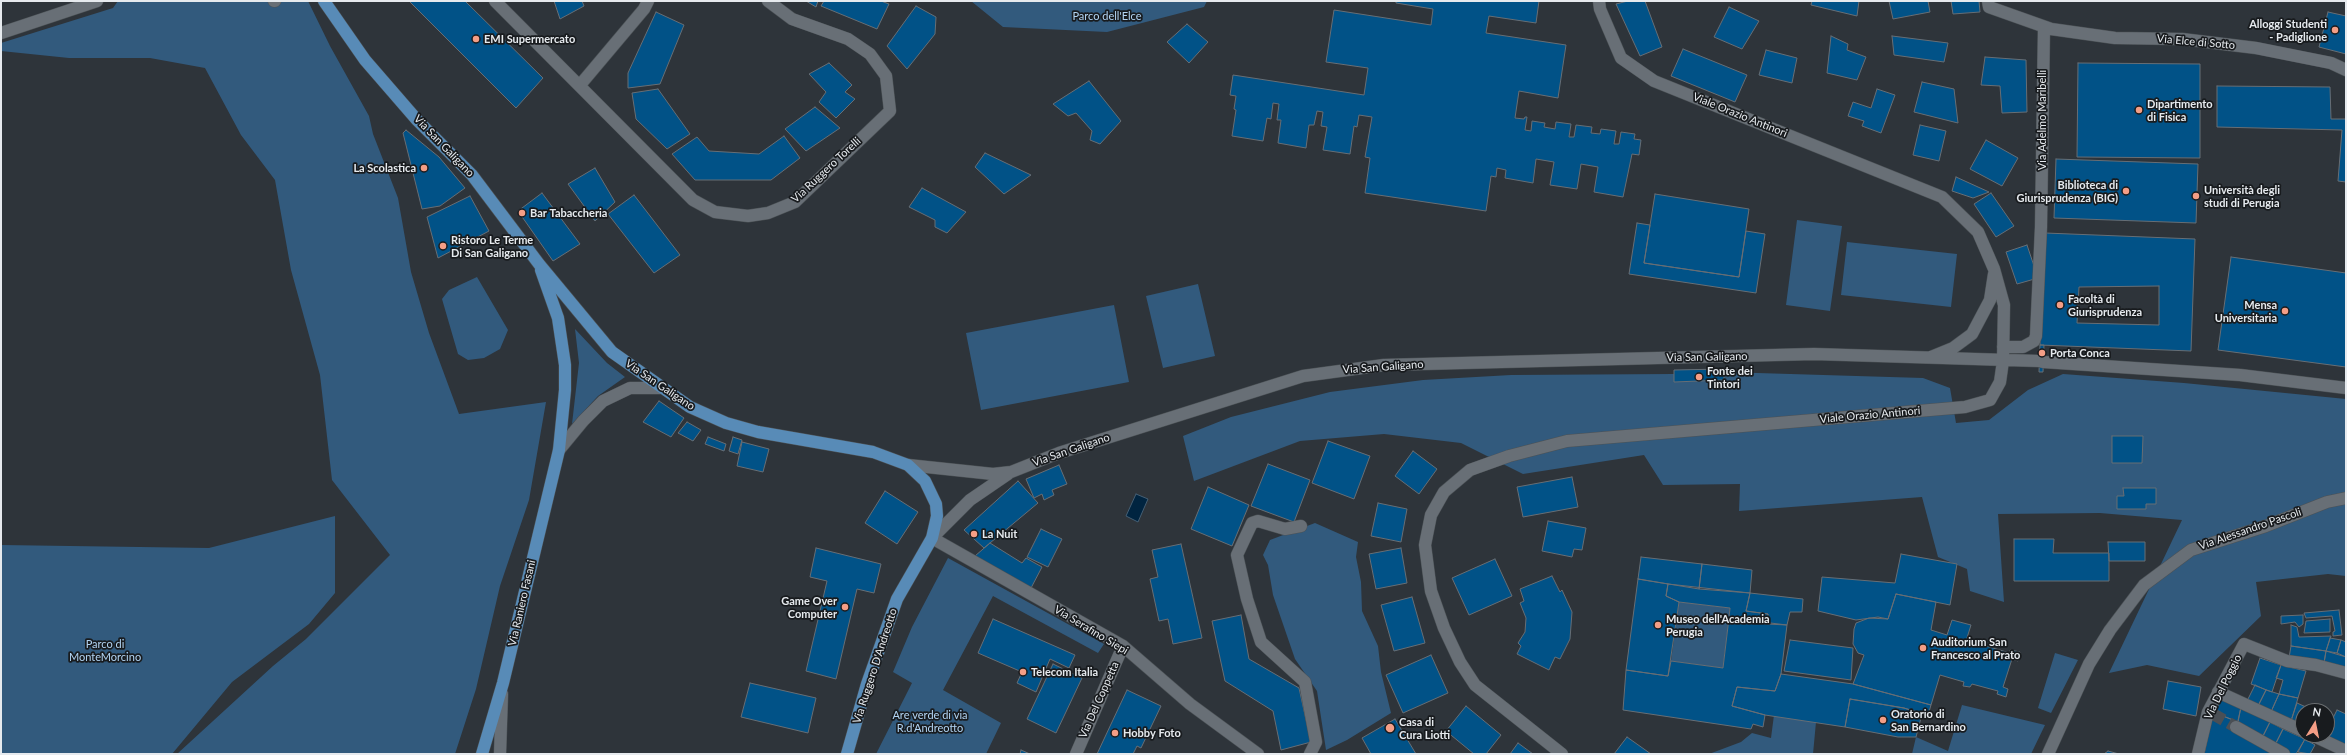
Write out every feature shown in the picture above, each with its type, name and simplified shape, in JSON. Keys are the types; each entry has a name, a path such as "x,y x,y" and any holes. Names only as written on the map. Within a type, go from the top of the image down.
{"main road":[{"name":"Via San Galigano","path":"324,1 365,60 417,120 472,175 539,264 612,352 660,388 690,407 726,423 758,432 873,452 908,465"},
{"name":"Via Raniero Fasani","path":"482,754 503,683 558,450 565,390 562,341 558,318 539,264"},
{"name":"Via Ruggero D'Andreotto","path":"847,754 869,677 897,599 932,538 937,516 936,504 925,481 908,465"}],"street":[{"path":"1,33 97,1"},
{"name":"Via Ruggero Torelli","path":"495,1 694,200 715,212 748,216 768,213 795,202 890,111 886,76 870,54 848,39 792,19 768,1"},
{"path":"580,85 644,9 648,1"},
{"name":"Viale Orazio Antinori","path":"1562,754 1475,685 1460,662 1444,628 1431,591 1425,544 1431,515 1444,492 1470,470 1509,456 1567,441 1965,407 1990,400 2000,382 2004,347 2004,305 1994,269 1978,232 1942,197 1654,81 1621,58 1600,9 1599,1"},
{"path":"1988,1 1989,7 2044,27"},
{"name":"Via Elce di Sotto","path":"2044,27 2115,38 2182,39 2256,48 2331,63 2346,70"},
{"name":"Via Adelmo Maribelli","path":"2004,347 2023,347 2034,341 2036,336 2041,212 2044,27"},
{"path":"1928,358 1953,348 1972,334 1990,300 1994,269"},
{"name":"Via San Galigano","path":"908,465 993,474 1011,472 1059,453 1274,384 1303,376 1345,369 1384,365 1806,355 2003,360"},
{"path":"2003,360 2240,375 2346,388"},
{"name":"Via Raniero Fasani","path":"558,450 583,421 603,401 630,388 660,388"},
{"name":"Via Ruggero D'Andreotto","path":"932,538 970,500 1011,472"},
{"name":"Via Alessandro Pascoli","path":"2048,754 2089,664 2110,630 2144,585 2191,550 2266,526 2327,502 2346,498"},
{"path":"1301,526 1285,529 1258,521 1252,523 1237,555 1247,598 1261,642 1305,682 1316,742 1310,754"},
{"name":"Via Serafino Siepi","path":"932,538 1123,646 1190,704 1258,754"},
{"name":"Via Del Poggio","path":"2198,754 2218,692 2244,644 2287,661 2316,665 2346,673"},
{"name":"Via Del Coppetta","path":"1076,754 1123,646"},
{"path":"500,754 503,683"},
{"path":"2218,692 2295,727"},
{"path":"2236,727 2284,754"},
{"path":"2326,743 2341,751"}],"green space":[{"path":"118,1 308,1 330,46 369,116 373,134 398,198 411,272 429,333 459,414 546,402 529,500 500,586 476,689 455,754 177,754 273,666 306,639 390,555 332,480 320,375 291,270 275,180 241,135 205,68 150,58 69,58 1,51 1,43 113,8"},
{"name":"Parco dell'Elce","path":"971,1 1207,1 1204,7 1107,32 1003,27"},
{"path":"1797,220 1842,226 1830,311 1786,305"},
{"path":"1847,242 1957,254 1951,307 1841,295"},
{"path":"477,277 508,330 500,349 484,358 468,360 458,354 442,299 449,290"},
{"path":"1198,284 1215,356 1163,368 1146,296"},
{"path":"1114,305 1129,382 981,410 966,333"},
{"path":"575,329 607,363 625,377 598,396 572,424 579,363"},
{"path":"1724,372 1923,378 1950,388 1956,423 1989,420 2028,390 2063,374 2184,383 2346,399 2346,576 2328,574 2256,582 2261,616 2199,676 2147,665 2109,673 2182,520 2100,513 1998,514 2004,602 1970,591 1967,569 1938,557 1922,497 1739,511 1740,484 1663,485 1644,455 1523,474 1461,443 1384,434 1300,441 1194,481 1183,436 1231,417 1330,392 1423,380 1511,375 1674,374 1675,381 1724,380"},
{"name":"Parco di MonteMorcino","path":"335,516 335,593 309,624 232,682 172,754 1,754 1,545 209,548"},
{"path":"1315,523 1358,542 1356,557 1361,582 1362,611 1378,646 1381,672 1391,713 1347,740 1326,750 1317,691 1295,659 1273,595 1268,565 1263,555 1270,540"},
{"name":"Are verde di via R.d'Andreotto","path":"948,558 1104,644 1098,653 993,596 943,690 1001,723 986,754 876,754 912,683 893,672 912,627"},
{"path":"1679,602 1730,608 1723,668 1671,661"},
{"path":"2055,653 2078,660 2051,713 2038,708"},
{"path":"1962,705 2045,725 2031,754 1912,754 1916,737 1948,751"},
{"path":"1774,715 1816,722 1813,754 1709,754 1741,742 1752,733 1771,738"}],"shaded area":[{"path":"1136,494 1148,499 1138,522 1126,516"}],"building":[{"name":"EMI Supermercato","path":"409,1 465,1 543,78 516,108"},
{"path":"554,1 582,1 584,6 560,19"},
{"path":"806,1 818,1 816,7"},
{"path":"824,1 881,1 889,4 877,29 821,6"},
{"path":"1396,1 1539,1 1536,23 1489,16 1486,33 1566,45 1558,98 1519,91 1515,118 1524,119 1527,117 1525,130 1531,131 1532,121 1545,123 1544,127 1555,129 1556,122 1571,124 1569,137 1574,137 1576,125 1592,127 1591,133 1600,134 1601,129 1616,131 1614,144 1619,144 1621,132 1635,134 1634,139 1641,140 1639,155 1632,154 1623,197 1594,192 1598,167 1581,164 1577,189 1550,185 1554,162 1536,159 1533,183 1505,178 1506,170 1497,168 1496,177 1491,176 1486,211 1365,193 1370,158 1365,157 1372,117 1359,115 1357,127 1354,126 1350,154 1323,150 1327,127 1321,126 1323,112 1317,111 1314,125 1309,125 1306,148 1278,143 1281,120 1277,120 1279,104 1273,103 1271,119 1267,118 1263,141 1232,136 1236,110 1234,109 1236,96 1230,95 1233,75 1364,95 1368,68 1326,62 1334,10 1431,25 1433,9 1396,3"},
{"path":"1628,1 1645,1 1662,47 1640,56 1616,4"},
{"path":"1812,1 1859,1 1857,16 1811,5"},
{"path":"1889,1 1928,1 1930,12 1893,19"},
{"path":"1951,1 1979,1 1980,12 1953,14"},
{"path":"916,6 936,17 935,34 907,69 887,46"},
{"path":"1729,7 1759,21 1742,49 1714,37"},
{"path":"656,12 684,25 660,84 628,88 628,73"},
{"name":"Alloggi Studenti - Padiglione","path":"2328,12 2346,16 2346,54 2319,47"},
{"path":"1187,24 1208,42 1189,63 1167,42"},
{"path":"1831,36 1848,44 1847,50 1866,57 1857,80 1827,73"},
{"path":"1892,36 1948,43 1944,62 1894,55"},
{"path":"1683,49 1747,75 1735,102 1671,76"},
{"path":"1766,50 1797,58 1792,83 1759,75"},
{"path":"1985,57 2026,60 2027,112 2002,113 2000,86 1981,85"},
{"path":"829,63 852,85 845,92 855,99 836,118 819,102 826,92 809,74"},
{"name":"Dipartimento di Fisica","path":"2078,63 2200,64 2200,158 2077,157"},
{"path":"1089,81 1121,121 1100,144 1090,140 1092,131 1076,113 1068,116 1053,104"},
{"path":"1922,82 1954,89 1958,123 1914,112"},
{"path":"2217,86 2330,87 2331,119 2346,119 2346,182 2338,181 2342,130 2217,127"},
{"path":"658,89 690,134 667,149 636,119 632,93"},
{"path":"1877,89 1895,95 1881,133 1862,126 1864,121 1848,116 1853,102 1871,108"},
{"path":"815,107 840,128 806,151 785,129"},
{"path":"1920,125 1946,131 1939,161 1913,155"},
{"path":"406,130 439,157 465,188 440,206 422,209 403,133"},
{"path":"784,136 800,158 771,180 695,180 672,154 697,137 709,151 759,154"},
{"path":"1986,140 2018,158 2002,186 1970,169"},
{"path":"985,153 1031,175 1004,194 975,167"},
{"name":"Biblioteca di Giurisprudenza (BIG)","path":"2056,159 2198,164 2196,223 2054,218"},
{"path":"595,168 615,202 595,221 568,184"},
{"path":"1956,177 1989,192 1973,198 1952,191"},
{"path":"922,188 966,212 947,233 935,227 935,220 909,207"},
{"path":"542,193 580,244 553,261 518,211"},
{"path":"1991,193 2014,226 1996,237 1974,204"},
{"path":"1655,194 1749,209 1739,277 1644,263"},
{"path":"634,195 680,255 654,273 608,214"},
{"path":"470,196 489,231 438,258 427,217"},
{"path":"1637,223 1650,225 1644,263 1739,277 1746,231 1765,234 1756,293 1629,274"},
{"name":"Facoltà di Giurisprudenza","path":"2045,233 2195,239 2191,351 2040,345","holes":["2159,286 2159,325 2077,323 2079,287"]},
{"path":"2027,245 2038,278 2017,284 2006,252"},
{"name":"Mensa Universitaria","path":"2231,257 2346,273 2346,367 2218,350"},
{"name":"Porta Conca","path":"2040,345 2044,345 2043,372 2039,372"},
{"name":"Fonte dei Tintori","path":"1724,369 1724,380 1674,382 1674,370"},
{"path":"659,401 684,418 671,437 643,422"},
{"path":"687,422 701,430 693,441 678,433"},
{"path":"2112,436 2143,436 2142,463 2112,463"},
{"path":"708,437 726,444 724,451 705,444"},
{"path":"733,437 742,440 738,454 729,451"},
{"path":"1328,441 1370,456 1354,499 1312,483"},
{"path":"742,442 769,449 763,472 737,466"},
{"path":"1413,451 1437,469 1419,494 1395,476"},
{"path":"1268,464 1310,480 1294,522 1251,506"},
{"path":"1059,465 1067,484 1052,490 1054,495 1044,500 1042,494 1034,498 1026,479"},
{"path":"1572,477 1578,507 1523,517 1517,487"},
{"path":"1018,481 1038,503 984,548 964,530"},
{"path":"1208,487 1249,505 1232,546 1191,529"},
{"path":"2123,488 2156,488 2156,504 2146,504 2146,509 2117,509 2117,496 2124,496"},
{"path":"885,491 918,512 897,544 865,523"},
{"path":"1378,503 1407,509 1401,542 1371,536"},
{"path":"1548,521 1586,528 1582,550 1574,549 1572,557 1542,551"},
{"path":"1041,529 1062,539 1048,567 1027,557"},
{"path":"2014,539 2054,539 2053,553 2109,553 2109,581 2014,581"},
{"path":"2108,542 2145,542 2145,561 2109,561"},
{"path":"990,543 1022,563 1026,558 1042,567 1031,588 975,556"},
{"path":"1181,544 1202,638 1173,644 1168,619 1159,621 1150,579 1158,577 1152,550"},
{"path":"816,548 881,564 874,593 857,589 836,679 806,671 827,581 810,577"},
{"path":"1401,548 1407,583 1376,589 1369,554"},
{"path":"1901,554 1957,564 1950,605 1896,594 1888,619 1878,617 1856,620 1818,611 1822,577 1895,583"},
{"path":"1641,557 1702,564 1699,589 1638,579"},
{"path":"1495,559 1512,596 1469,615 1452,578"},
{"path":"1702,564 1752,570 1750,593 1699,589"},
{"path":"1552,576 1560,592 1562,590 1572,612 1570,639 1560,659 1555,657 1549,670 1517,654 1521,646 1518,643 1525,632 1526,618 1520,603 1524,601 1520,589"},
{"path":"1638,579 1668,584 1666,596 1679,602 1668,676 1626,670"},
{"path":"1668,584 1750,593 1746,611 1768,614 1767,624 1729,618 1730,608 1679,602 1666,596"},
{"path":"1750,593 1803,599 1802,612 1790,612 1787,625 1767,624 1768,614 1746,611"},
{"name":"Auditorium San Francesco al Prato","path":"1896,594 1936,602 1931,630 1947,635 1952,620 1971,625 1966,641 1978,644 1980,640 1987,642 1986,646 2010,653 2010,650 2020,652 2018,661 2012,659 2003,687 2008,689 2006,697 1997,694 1998,691 1972,684 1970,687 1963,686 1964,682 1940,675 1931,705 1853,684 1864,655 1858,653 1853,644 1856,623 1869,618 1888,619"},
{"path":"1412,597 1425,643 1394,651 1381,605"},
{"path":"2339,610 2342,635 2333,636 2333,632 2335,631 2332,616 2306,618 2304,613"},
{"path":"1241,615 1249,659 1299,688 1311,742 1281,750 1273,711 1225,681 1212,621"},
{"path":"2303,615 2303,624 2299,627 2295,622 2281,624 2281,616"},
{"path":"1729,618 1787,625 1781,674 1775,691 1737,687 1732,706 1765,715 1763,727 1753,724 1751,729 1623,710 1626,670 1668,676 1671,661 1723,668"},
{"path":"993,619 1075,655 1069,668 1050,659 1036,692 1017,683 1022,672 978,653"},
{"path":"2330,619 2330,632 2304,633 2306,621"},
{"path":"2291,625 2297,627 2299,637 2331,636 2326,651 2291,646"},
{"path":"2330,638 2341,640 2337,653 2326,651"},
{"path":"1790,640 1853,648 1851,680 1784,671"},
{"path":"2341,640 2346,642 2346,657 2337,653"},
{"path":"2291,646 2326,651 2324,663 2289,658"},
{"path":"2326,651 2346,657 2346,670 2324,663"},
{"path":"1431,655 1448,693 1403,713 1386,675"},
{"path":"2260,658 2281,665 2272,692 2251,684"},
{"path":"1053,664 1082,678 1056,733 1027,719"},
{"path":"2281,665 2306,671 2298,698 2279,694 2283,680 2276,678"},
{"path":"1781,674 1853,684 1931,705 1928,715 1904,708 1850,699 1845,727 1765,715 1732,706 1737,687 1775,691"},
{"path":"2168,681 2201,687 2196,716 2163,709"},
{"path":"750,683 816,698 808,733 741,717"},
{"path":"2255,685 2266,690 2257,708 2246,703"},
{"path":"1127,690 1161,706 1141,748 1137,746 1133,754 1097,754"},
{"path":"2266,690 2279,694 2270,714 2257,708"},
{"path":"2279,694 2298,698 2296,703 2295,703 2291,721 2270,714"},
{"path":"2218,698 2241,707 2238,722 2213,712"},
{"name":"Oratorio di San Bernardino","path":"1850,699 1904,708 1922,714 1916,737 1898,737 1845,727"},
{"path":"1466,706 1501,735 1486,754 1474,754 1446,731"},
{"path":"2241,707 2270,722 2262,738 2237,725"},
{"path":"2295,709 2295,723 2291,721"},
{"path":"2337,710 2346,714 2346,747 2335,741 2335,714"},
{"path":"2213,712 2238,722 2273,754 2204,754"},
{"name":"Casa di Cura Liotti","path":"1395,719 1416,754 1371,754 1362,738"},
{"path":"2270,722 2283,729 2275,745 2262,738"},
{"path":"2283,729 2295,734 2295,743 2303,743 2296,754 2290,754 2275,745"},
{"path":"1627,737 1651,754 1614,754"},
{"path":"1518,743 1533,754 1510,754"},
{"path":"2303,743 2312,743 2315,745 2310,754 2298,752"},
{"path":"1021,750 1030,754 1020,754"},
{"path":"2108,751 2119,754 2104,754"}],"tunnel":[{"path":"2213,714 2236,727"}],"place":[{"name":"Alloggi Studenti - Padiglione","path":"2335,30"},
{"name":"EMI Supermercato","path":"476,39"},
{"name":"Dipartimento di Fisica","path":"2139,110"},
{"name":"La Scolastica","path":"424,168"},
{"name":"Biblioteca di Giurisprudenza (BIG)","path":"2126,191"},
{"name":"Università degli studi di Perugia","path":"2196,196"},
{"name":"Bar Tabaccheria","path":"522,213"},
{"name":"Ristoro Le Terme Di San Galigano","path":"443,246"},
{"name":"Facoltà di Giurisprudenza","path":"2060,305"},
{"name":"Mensa Universitaria","path":"2285,311"},
{"name":"Porta Conca","path":"2042,353"},
{"name":"Fonte dei Tintori","path":"1699,377"},
{"name":"La Nuit","path":"974,534"},
{"name":"Game Over Computer","path":"845,607"},
{"name":"Museo dell'Academia Perugia","path":"1658,625"},
{"name":"Auditorium San Francesco al Prato","path":"1923,648"},
{"name":"Telecom Italia","path":"1023,672"},
{"name":"Oratorio di San Bernardino","path":"1883,720"},
{"name":"Casa di Cura Liotti","path":"1390,728"},
{"name":"Hobby Foto","path":"1115,733"}]}
